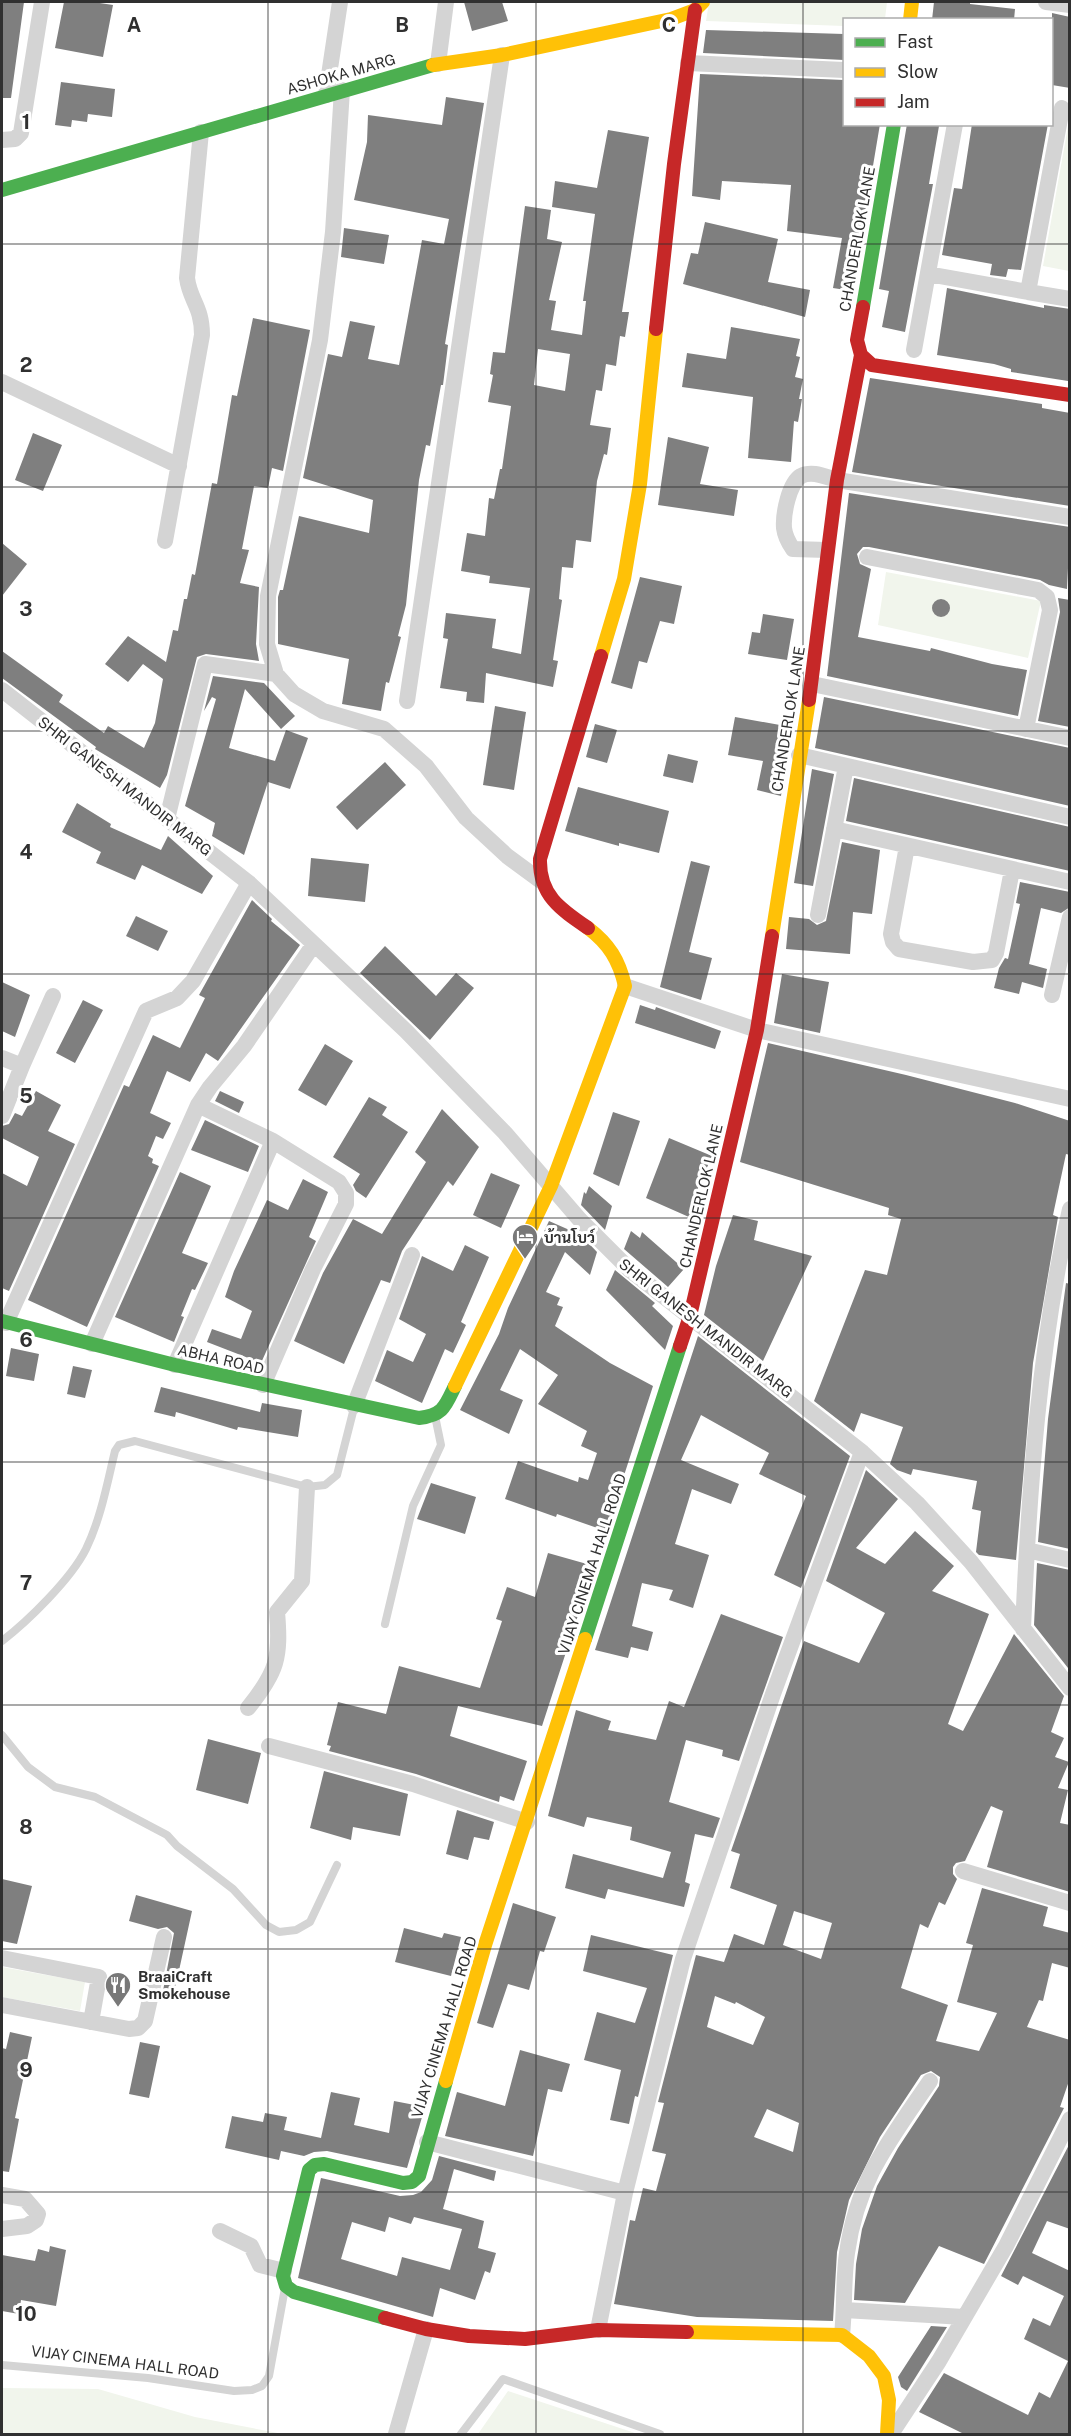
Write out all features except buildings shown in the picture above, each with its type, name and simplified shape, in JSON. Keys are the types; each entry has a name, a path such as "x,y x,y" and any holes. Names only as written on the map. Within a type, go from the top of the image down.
{"street":[{"path":"2,140 15,139 21,133 42,2"},
{"path":"340,2 334,93 333,232 320,340 268,596 267,644 276,674 294,694 322,711 384,729 426,766 466,818 507,856 541,881 552,898 610,946 622,965 625,986 551,1186 445,1407 435,1416"},
{"path":"438,64 446,2"},
{"path":"910,18 912,2"},
{"path":"915,18 918,2"},
{"path":"1046,2 1066,4"},
{"path":"541,881 540,859 624,579 640,484 688,63 699,6"},
{"name":"ASHOKA MARG","path":"2,190 438,64 502,55 671,19 699,6"},
{"path":"407,701 502,55"},
{"path":"688,63 843,70"},
{"path":"1028,292 1061,108"},
{"name":"CHANDERLOK LANE","path":"690,1316 757,1030 812,684 837,480 861,355 857,340 894,126"},
{"path":"914,350 955,126"},
{"path":"165,541 202,335 200,308 188,288 187,278 201,132"},
{"path":"928,274 1070,299"},
{"path":"861,355 872,365 1070,395"},
{"path":"2,382 178,466"},
{"path":"827,550 793,549 786,538 784,525 792,486 801,476 812,473 837,480 1070,517"},
{"path":"867,557 1038,590 1047,597 1050,610 1026,729"},
{"path":"167,819 205,664 276,674"},
{"path":"812,684 1070,738"},
{"name":"SHRI GANESH MANDIR MARG","path":"2,690 249,883 406,1031 580,1220 630,1270 862,1452 917,1503 971,1562 1070,1688"},
{"path":"799,755 1070,817"},
{"path":"818,915 846,766"},
{"path":"834,829 1070,882"},
{"path":"907,846 891,934 893,942 899,949 973,962 992,960 996,953 1012,870"},
{"path":"4,1322 146,1011 177,998 193,981 249,883"},
{"path":"1052,995 1070,917"},
{"path":"92,1344 198,1105 244,1046 314,944"},
{"path":"625,986 757,1030 1070,1099"},
{"path":"2,1116 53,996"},
{"path":"2,1058 22,1066"},
{"path":"198,1105 273,1141 339,1182 346,1193 345,1204 313,1269 263,1385"},
{"path":"176,1365 273,1141"},
{"path":"1023,1629 1032,1465 1070,1209"},
{"path":"354,1406 412,1255"},
{"name":"VIJAY CINEMA HALL ROAD","path":"285,2278 309,2170 315,2165 324,2164 412,2182 419,2176 485,1945 527,1822 690,1316"},
{"name":"ABHA ROAD","path":"4,1322 354,1406 419,1418 435,1416"},
{"path":"598,2330 625,2193 683,1959 773,1694 862,1452"},
{"path":"248,1708 269,1681 280,1647 277,1612 302,1581 307,1487"},
{"path":"1027,1550 1070,1560"},
{"path":"269,1746 413,1784 527,1822"},
{"path":"963,1870 1070,1903"},
{"path":"2,2004 129,2030 138,2028 144,2021 164,1937"},
{"path":"2,1958 99,1977 91,2022"},
{"path":"842,2336 846,2254 857,2204 874,2163 930,2081"},
{"path":"889,2434 964,2317 1006,2246 1070,2119"},
{"path":"427,2142 625,2193"},
{"path":"2,2195 25,2199 38,2214 36,2220 27,2226 2,2229"},
{"path":"220,2231 251,2246 260,2265 285,2278 294,2292 426,2329 469,2336 525,2339 598,2330 842,2336 871,2356 884,2373 890,2396 889,2434"},
{"path":"844,2310 964,2317"},
{"path":"396,2434 426,2329"}],"lane":[{"path":"2,1641 15,1631 62,1581 85,1551 99,1516 115,1451 119,1444 135,1441 307,1487 325,1485 337,1475 354,1406"},
{"path":"385,1624 413,1506 423,1479 441,1445 435,1416"},
{"path":"2,1735 28,1767 55,1787 95,1797 161,1831 233,1889 266,1925 279,1932 296,1930 310,1922 337,1865"},
{"name":"VIJAY CINEMA HALL ROAD","path":"2,2365 126,2376 234,2391 252,2390 262,2386 269,2376 285,2278"},
{"path":"461,2434 502,2379 660,2434"}],"shaded area":[{"path":"709,2 887,2 885,18 843,18 843,26 706,21"},
{"path":"1069,121 1069,271 1043,266"},
{"path":"886,572 1041,601 1028,658 878,625"},
{"path":"2,1967 85,1982 80,2011 2,1997"},
{"path":"2,2388 98,2389 195,2417 283,2434 2,2434"},
{"path":"508,2391 638,2434 478,2434"}],"traffic: fast":[{"path":"2,190 433,65"},
{"path":"863,307 894,126"},
{"path":"2,1321 175,1365 419,1418 433,1415 442,1409 455,1386"},
{"path":"585,1639 680,1346"},
{"path":"385,2318 294,2292 286,2286 283,2276 309,2170 315,2165 324,2164 403,2183 412,2182 419,2176 446,2081"}],"traffic: slow":[{"path":"433,65 502,55 671,19 695,10 703,2"},
{"path":"910,18 912,2"},
{"path":"601,656 624,579 640,484 656,329"},
{"path":"772,936 809,700"},
{"path":"455,1386 551,1186 625,986 620,968 612,953 588,928"},
{"path":"446,2081 485,1945 585,1639"},
{"path":"687,2332 842,2335 869,2356 884,2376 889,2400 887,2434"}],"traffic: jam":[{"path":"656,329 674,164 695,10"},
{"path":"809,700 837,480 861,355 857,340 863,307"},
{"path":"861,355 872,365 1070,395"},
{"path":"588,928 560,907 547,892 543,882 540,859 601,656"},
{"path":"680,1346 690,1316 757,1030 772,936"},
{"path":"385,2318 426,2329 469,2336 525,2339 598,2330 687,2332"}],"place":[{"name":"บ้านโบว์","path":"525,1260"},
{"name":"BraaiCraft Smokehouse","path":"118,2008"}]}
